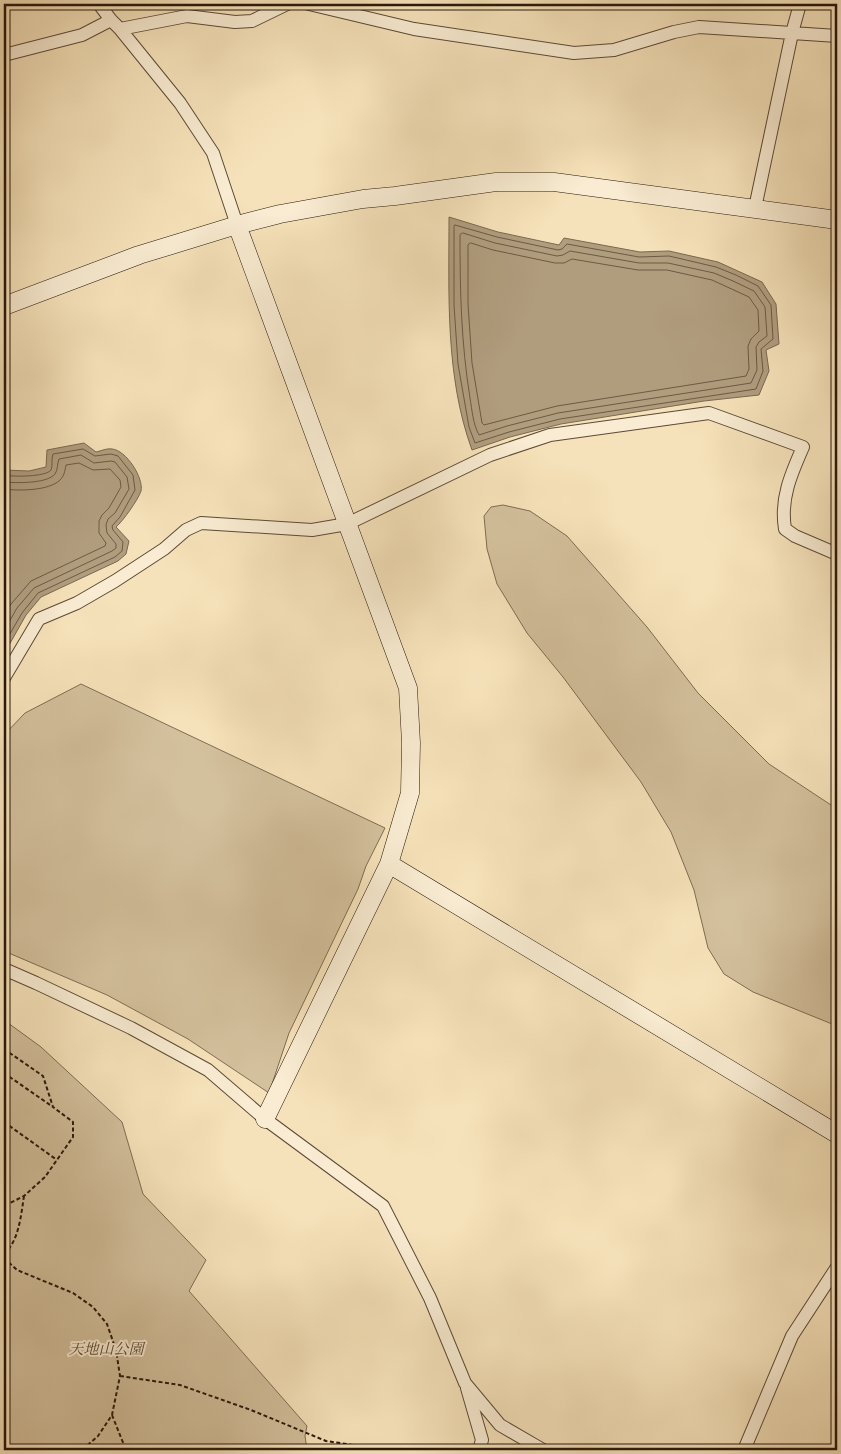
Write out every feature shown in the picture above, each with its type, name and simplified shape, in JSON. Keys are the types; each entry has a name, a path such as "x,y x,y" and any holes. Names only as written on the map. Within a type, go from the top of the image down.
{"street":[{"path":"99,4 180,103 213,153 237,225 408,688 411,743 410,793 389,864 266,1119"},
{"path":"4,55 82,35 115,24 187,16 235,22 252,21 287,4"},
{"path":"309,4 414,29 574,52 614,50 674,32 699,27 837,36"},
{"path":"755,208 792,33 800,4"},
{"path":"4,306 139,255 280,214 337,203 496,182 554,182 837,220"},
{"path":"4,678 39,619 77,603 115,581 164,549 186,530 201,523 312,530 347,524 490,455 550,435 709,413 803,447 787,486 783,516 785,529 795,536 837,554"},
{"path":"389,864 837,1134"},
{"path":"4,969 132,1028 208,1070 266,1119 383,1206 430,1298 466,1383 482,1440 480,1450"},
{"path":"744,1450 792,1336 837,1267"},
{"path":"466,1383 500,1425 543,1450"}],"path":[{"path":"4,1050 43,1076 52,1106"},
{"path":"4,1073 73,1122 73,1137 45,1177 24,1196 4,1205"},
{"path":"4,1122 57,1160"},
{"path":"4,1254 10,1249 20,1222 24,1196"},
{"path":"4,1258 17,1270 73,1294 93,1307 107,1324 116,1350 120,1376 112,1415 98,1436 82,1450"},
{"path":"120,1376 180,1385 251,1410 326,1441 387,1450"},
{"path":"112,1415 126,1450"}],"green space":[{"path":"503,505 530,511 567,536 647,627 698,693 769,764 837,809 837,1026 753,992 724,974 708,948 694,890 671,832 641,782 563,677 527,633 497,584 487,549 484,516 491,507"},
{"path":"81,684 385,828 289,1033 269,1093 188,1039 107,995 4,951 4,735 25,713"},
{"name":"天地山公園","path":"4,1020 41,1047 122,1122 143,1194 206,1260 189,1291 307,1426 305,1436 307,1450 4,1450"}],"water":[{"path":"449,217 498,232 559,245 564,238 640,252 669,251 718,262 762,282 776,304 779,344 766,350 769,371 759,395 704,401 561,424 510,437 472,450 463,422 457,393 450,335"},
{"path":"84,443 96,452 112,449 123,454 133,466 140,479 141,491 139,495 116,527 129,541 126,554 118,561 41,597 26,615 4,654 4,470 29,471 46,467 47,450"}]}
